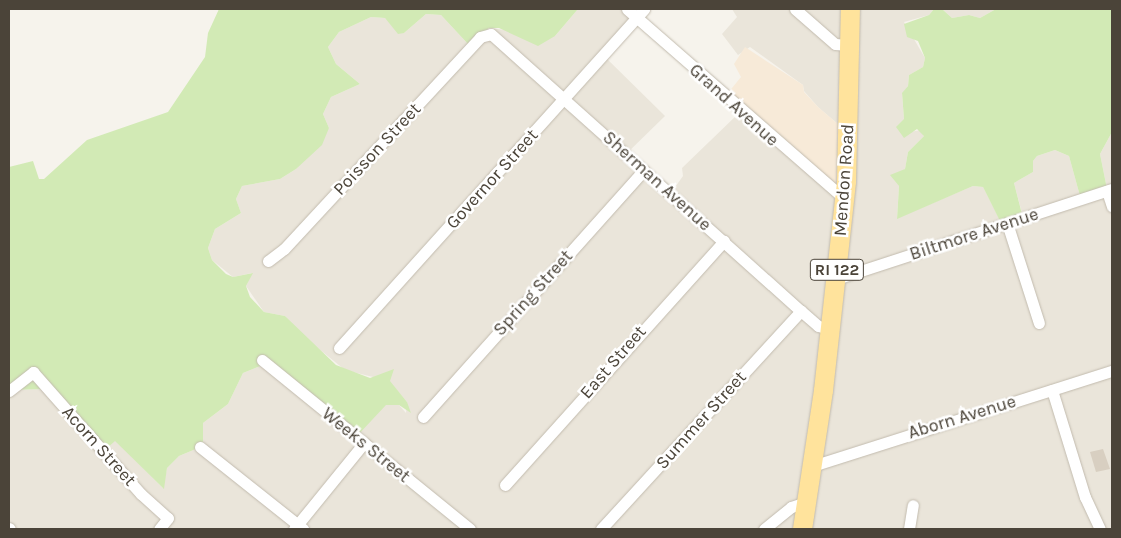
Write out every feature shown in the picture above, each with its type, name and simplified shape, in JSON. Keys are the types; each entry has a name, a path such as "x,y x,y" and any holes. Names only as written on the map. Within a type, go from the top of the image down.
{"main road":[{"name":"Mendon Road","path":"802,529 830,329 844,198 849,143 848,45 850,9"}],"street":[{"name":"Grand Avenue","path":"627,9 640,13 844,198"},
{"path":"795,9 835,44 848,45"},
{"name":"Governor Street","path":"339,348 640,13"},
{"name":"Sherman Avenue","path":"484,34 497,39 818,326 830,329"},
{"name":"Poisson Street","path":"268,261 284,249 484,34"},
{"name":"Spring Street","path":"423,417 644,170"},
{"path":"1110,190 1112,206"},
{"name":"Biltmore Avenue","path":"836,279 1110,190"},
{"path":"1007,223 1039,323"},
{"name":"East Street","path":"505,485 724,241"},
{"name":"Summer Street","path":"601,529 801,311"},
{"name":"Weeks Street","path":"262,360 470,529"},
{"name":"Aborn Avenue","path":"812,466 1112,371"},
{"name":"Acorn Street","path":"9,391 33,372 135,488 168,518 159,529"},
{"path":"1052,390 1084,497 1100,529"},
{"path":"200,447 298,528 364,443"},
{"path":"764,529 791,507 806,502"},
{"path":"909,529 913,505"}],"shaded area":[{"path":"578,9 642,9 600,52 665,116 621,159 668,197 683,176 682,168 738,114 833,194 846,131 818,107 804,91 803,85 750,47 738,55 722,34 737,17 732,9 934,9 929,15 904,22 925,58 923,67 909,75 908,86 902,94 904,119 910,132 921,130 924,136 908,152 905,169 895,178 899,186 897,218 973,186 983,187 1002,224 1023,217 1014,183 1033,172 1033,161 1037,156 1055,150 1069,156 1080,196 1107,189 1100,154 1112,132 1112,529 9,529 9,390 47,389 115,440 163,488 167,468 179,456 203,446 203,423 228,404 243,373 268,363 386,405 399,405 406,413 407,402 389,381 345,370 303,336 285,316 264,312 246,286 252,273 233,277 212,260 208,248 215,229 241,213 236,199 242,186 280,179 296,169 329,128 323,114 331,97 360,84 336,64 328,47 339,32 371,17 385,18 404,33 426,14 441,15 468,44 489,28 555,36"},
{"path":"942,9 996,9 980,18 969,15 952,18"},
{"path":"745,47 803,85 804,92 818,107 846,131 840,196 803,170 723,99 741,77 734,64"}],"green space":[{"path":"219,9 578,9 555,36 538,46 499,28 489,28 468,44 441,15 426,14 404,33 398,34 385,18 371,17 339,32 328,47 336,64 360,84 331,97 323,114 329,128 322,145 296,169 280,179 242,186 236,199 241,213 215,229 208,248 212,260 226,274 233,277 253,273 246,286 250,297 264,312 285,316 336,365 370,378 394,369 390,381 407,402 411,413 399,405 386,405 357,436 268,363 243,373 228,404 203,423 203,446 179,456 167,468 164,489 115,441 106,449 47,389 9,390 9,167 33,161 39,179 44,179 87,140 168,112 205,57 208,33"},
{"path":"934,9 942,9 952,18 969,15 980,18 996,9 1112,9 1112,132 1100,154 1107,189 1080,196 1069,156 1055,150 1037,156 1033,161 1033,172 1014,183 1023,218 1002,225 983,187 973,186 897,219 899,186 890,175 905,169 908,152 924,136 917,129 904,138 896,127 904,119 902,93 908,86 909,75 923,67 925,58 918,41 907,37 904,24 929,15"}],"building":[{"path":"1103,449 1110,469 1096,472 1090,452"}]}
